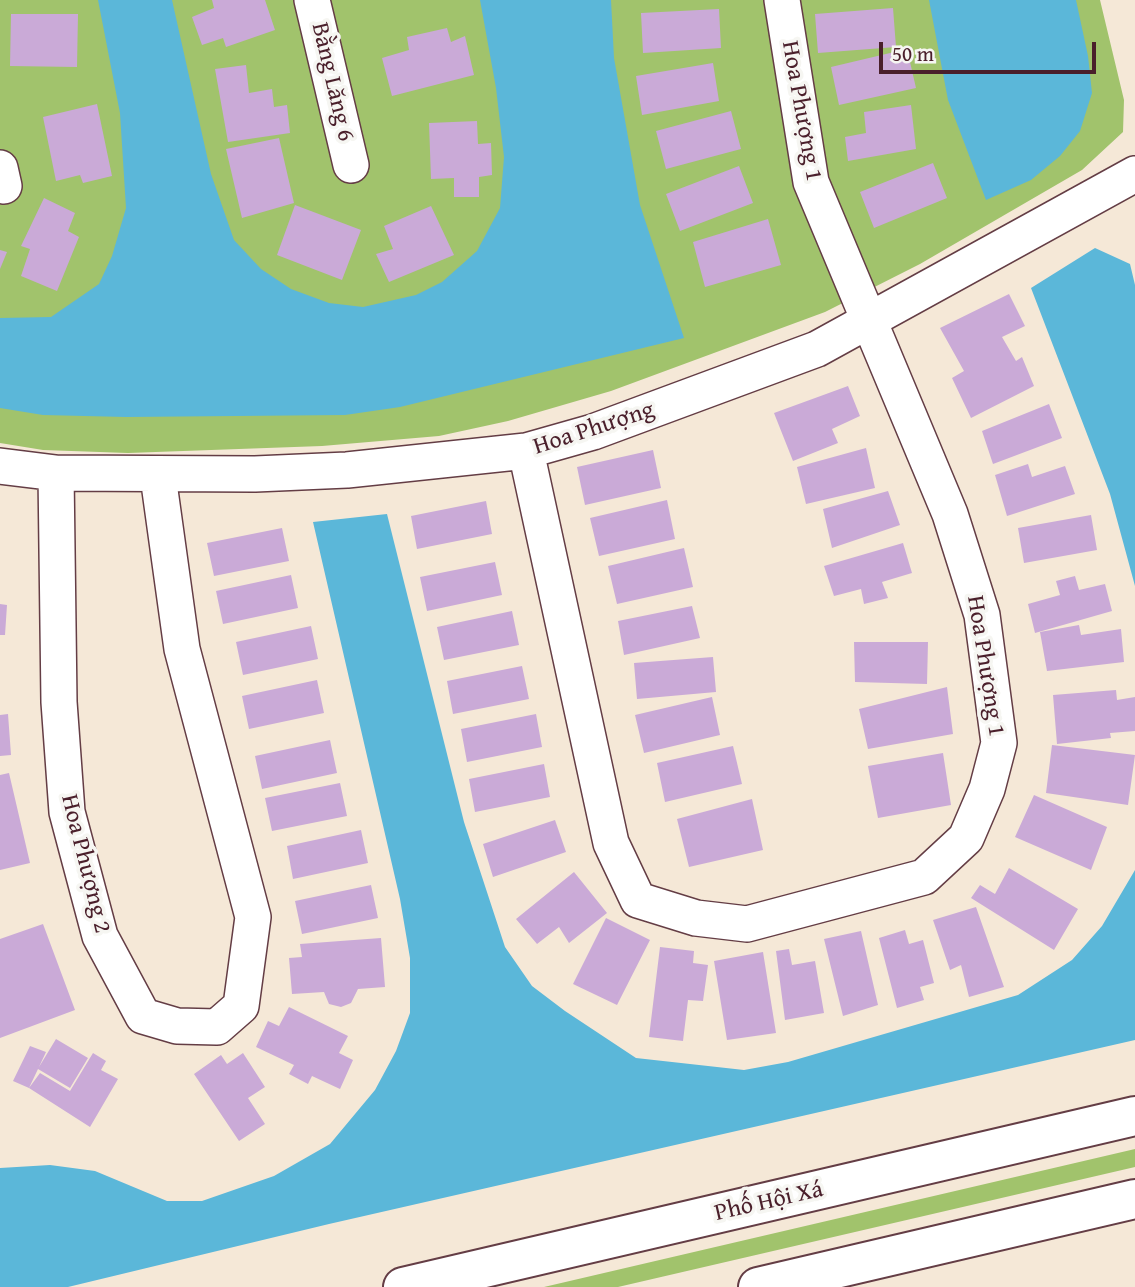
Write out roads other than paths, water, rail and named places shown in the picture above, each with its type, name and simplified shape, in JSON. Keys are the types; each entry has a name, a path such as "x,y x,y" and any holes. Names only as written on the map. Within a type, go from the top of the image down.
{"main road":[{"name":"Phố Hội Xá","path":"403,1287 1135,1116"},
{"path":"758,1287 1135,1199"}],"street":[{"name":"Bằng Lăng 6","path":"312,0 351,165"},
{"name":"Hoa Phượng 1","path":"526,451 611,843 638,900 696,918 747,924 924,877 966,838 987,789 999,743 982,615 950,514 811,182 782,0"},
{"name":"Hoa Phượng","path":"0,466 56,473 158,476 347,470 526,451 593,432 817,349 1135,174"},
{"name":"Hoa Phượng 2","path":"56,473 59,702 67,812 100,936 143,1016 177,1026 217,1027 241,1006 253,917 182,649 158,476"}],"water":[{"path":"98,0 172,0 211,174 234,240 261,269 291,289 329,303 363,307 416,295 442,282 477,251 500,208 504,157 496,88 480,0 611,0 614,58 640,205 684,338 400,407 345,415 126,417 43,415 0,408 0,318 51,317 99,284 112,256 126,208 120,113"},
{"path":"929,0 1076,0 1088,56 1092,93 1080,131 1060,156 1031,180 986,200 948,100"},
{"path":"1095,248 1130,264 1135,285 1135,586 1110,494 1031,288"},
{"path":"387,514 464,822 505,947 532,986 565,1011 636,1058 744,1070 788,1062 1018,995 1072,960 1102,926 1135,870 1135,1040 329,1224 68,1287 0,1287 0,1168 50,1165 95,1171 167,1201 202,1201 274,1176 330,1144 375,1090 396,1051 410,1013 410,958 400,899 313,522"}]}
